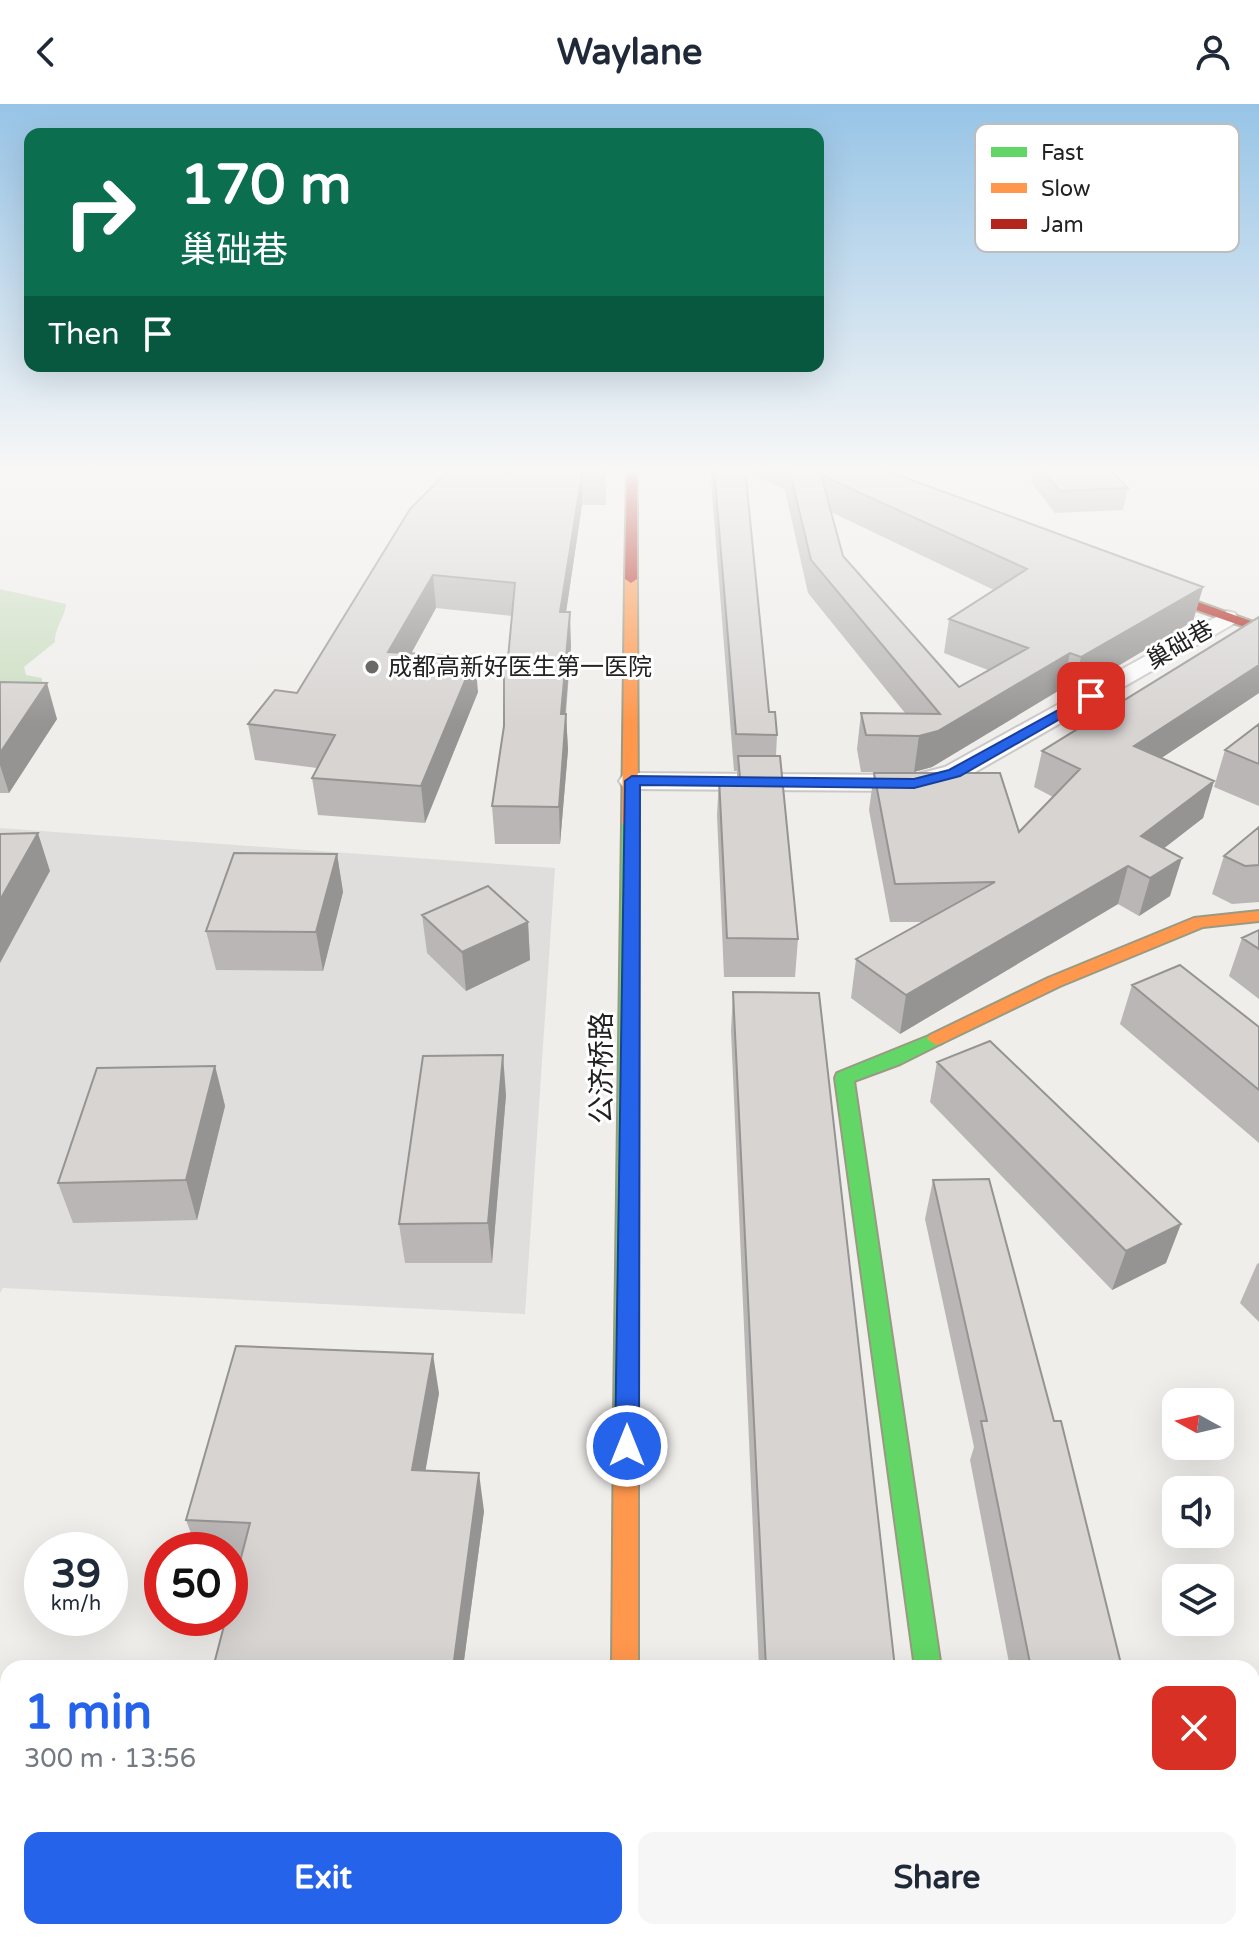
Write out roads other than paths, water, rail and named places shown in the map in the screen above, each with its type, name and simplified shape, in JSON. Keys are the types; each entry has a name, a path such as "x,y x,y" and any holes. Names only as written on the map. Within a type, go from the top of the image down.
{"main road":[{"name":"公济桥路","path":"625,1660 632,554"},
{"path":"1123,579 1259,628"},
{"path":"927,1660 844,1078 893,1060 1054,982 1200,922 1259,916"}],"street":[{"name":"巢础巷","path":"632,781 914,783 954,773 1227,618"}],"place":[{"name":"成都高新好医生第一医院","path":"372,667"}]}
